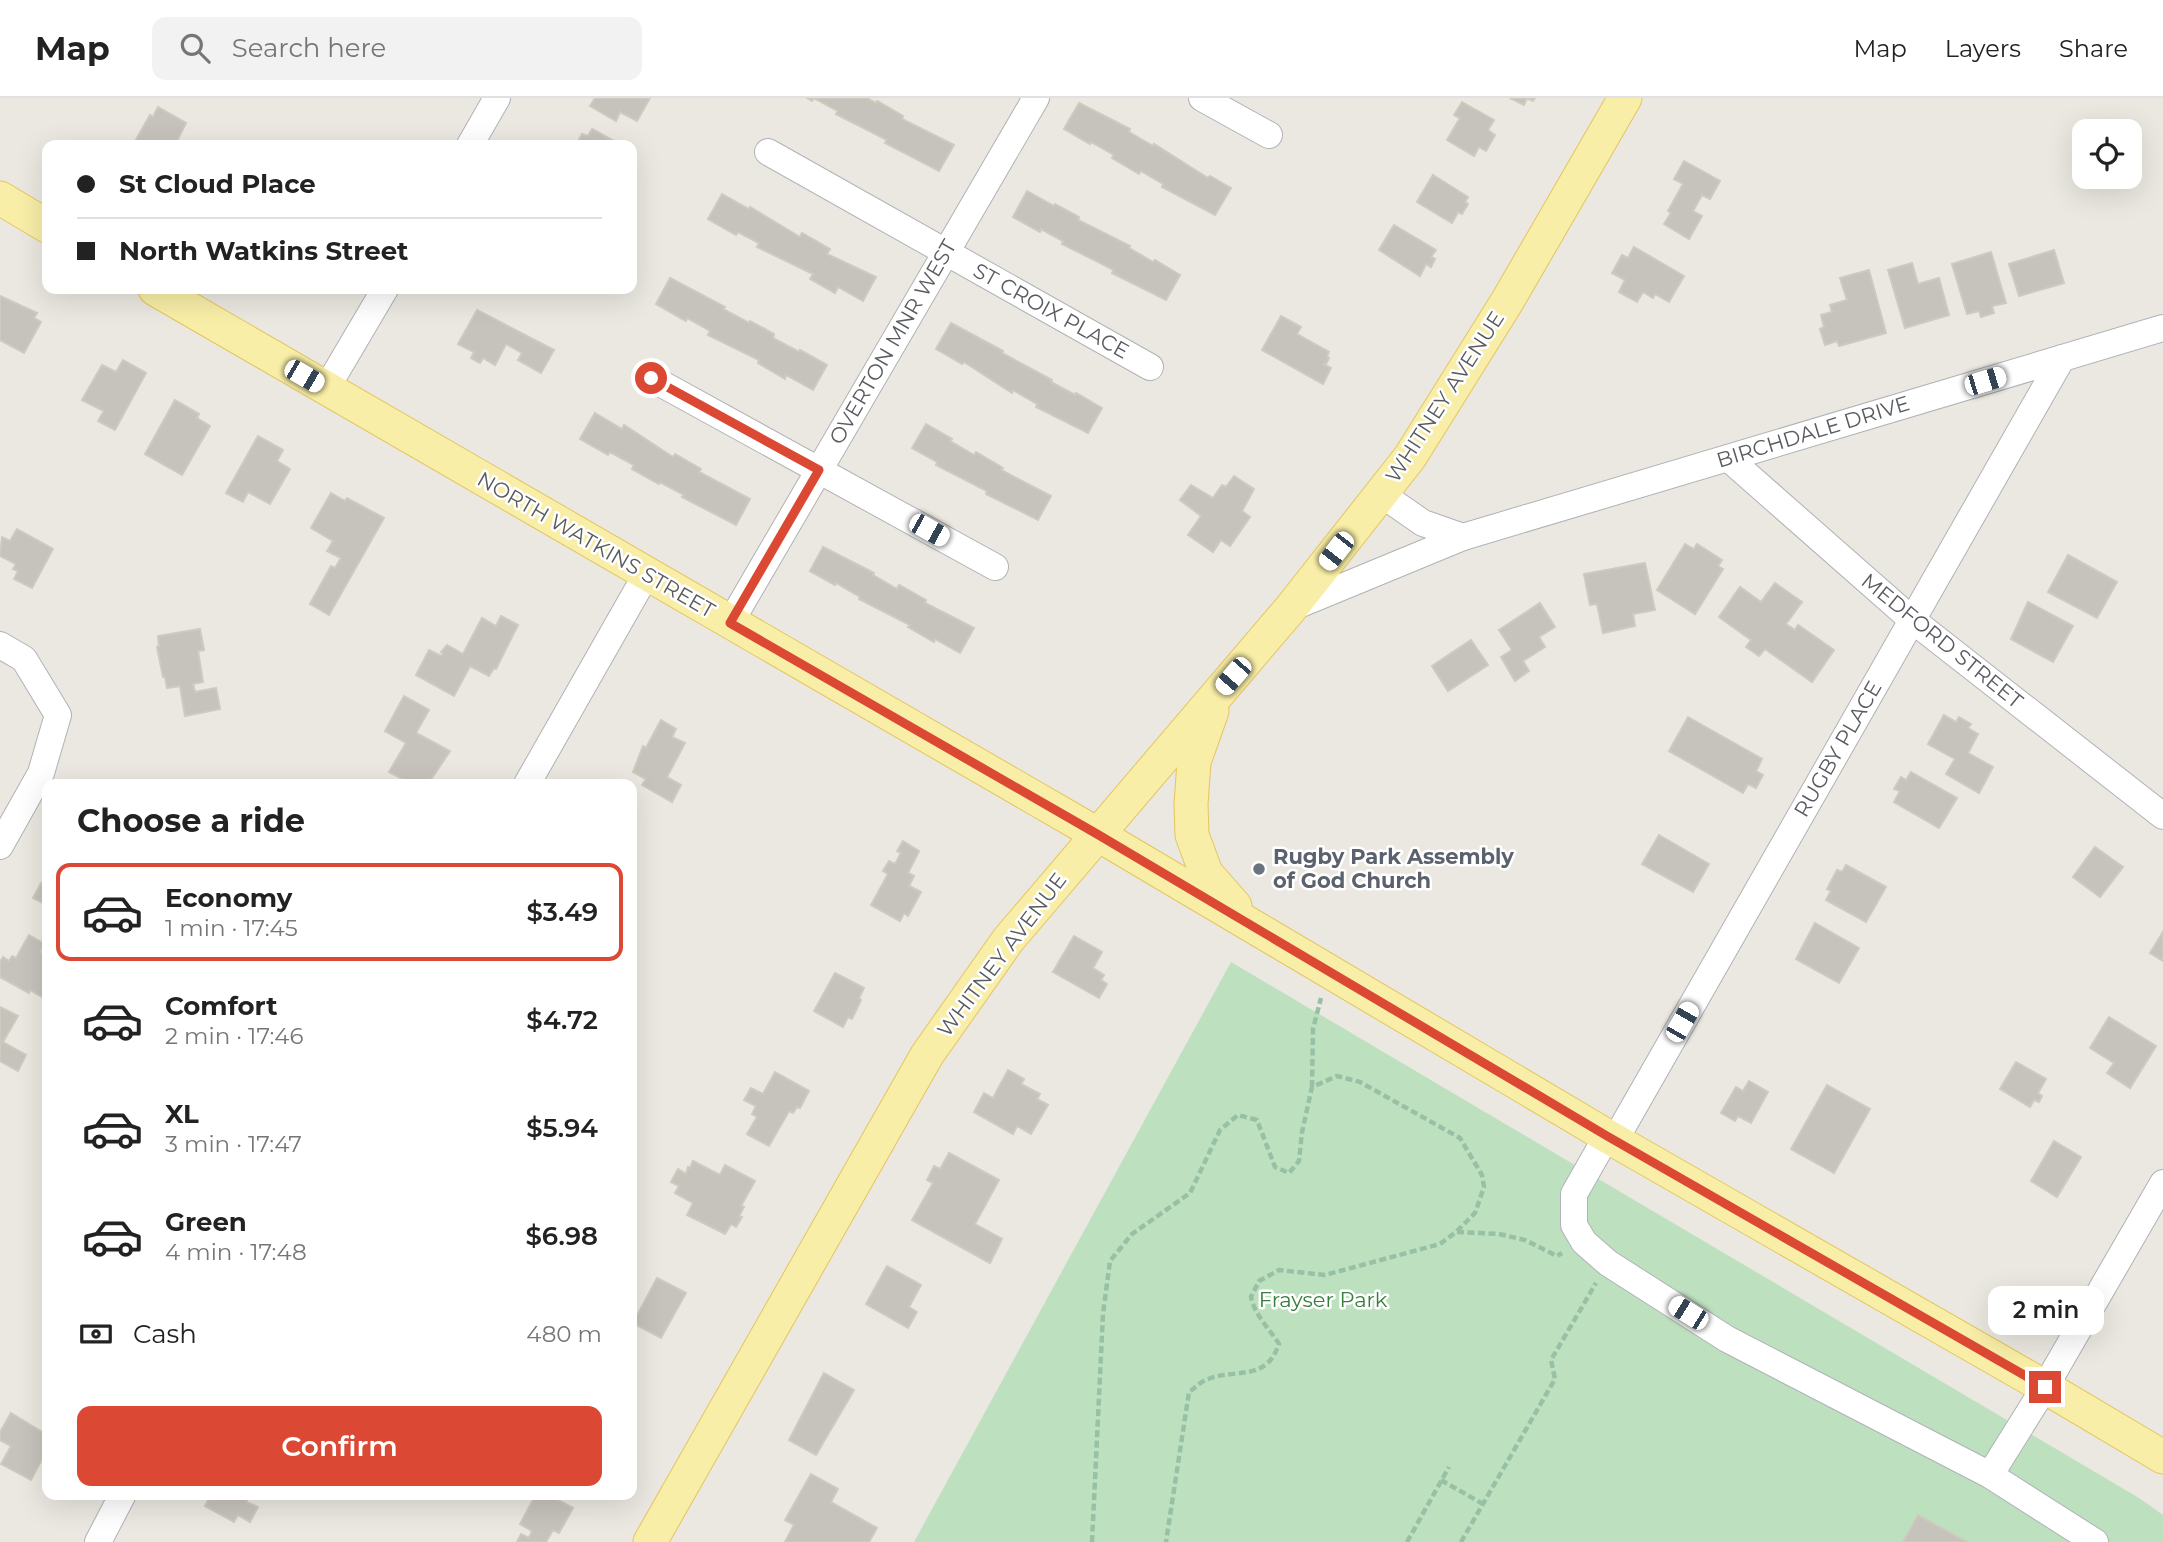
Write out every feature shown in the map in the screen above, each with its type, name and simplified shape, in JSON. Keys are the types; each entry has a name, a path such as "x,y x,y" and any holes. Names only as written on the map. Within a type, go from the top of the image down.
{"main road":[{"name":"WHITNEY AVENUE","path":"650,1542 926,1055 1008,940 1291,608 1410,457 1508,300 1625,98"},
{"path":"0,198 42,223"},
{"name":"NORTH WATKINS STREET","path":"164,294 1097,834 1611,1138 2163,1457"},
{"path":"1218,693 1194,762 1192,835 1206,873 1253,926"}],"street":[{"path":"473,140 498,98"},
{"name":"OVERTON MNR WEST","path":"730,623 1036,98"},
{"path":"1202,98 1269,135"},
{"name":"ST CROIX PLACE","path":"768,152 1150,367"},
{"path":"326,388 382,294"},
{"name":"BIRCHDALE DRIVE","path":"1291,608 1463,537 2163,328"},
{"name":"RUGBY PLACE","path":"1584,1242 1574,1225 1574,1194 1611,1138 2062,358"},
{"path":"651,378 995,567"},
{"name":"MEDFORD STREET","path":"1728,457 1912,619 2163,816"},
{"path":"1381,494 1423,523 1463,537"},
{"path":"530,779 646,575"},
{"path":"0,646 24,659 58,715 41,773 0,846"},
{"path":"1990,1475 2045,1387 2163,1183"},
{"path":"1584,1242 1608,1263 1727,1339 1990,1475 2095,1542"},
{"path":"98,1542 120,1500"}],"path":[{"path":"1092,1542 1103,1314 1110,1261 1132,1234 1190,1193 1220,1130 1238,1115 1257,1120 1275,1167 1289,1173 1300,1161 1302,1132 1312,1087 1313,1029 1327,971"},
{"path":"1166,1542 1189,1392 1206,1379 1254,1371 1269,1364 1275,1357 1279,1344 1254,1312 1251,1297 1259,1280 1279,1270 1325,1275 1440,1244 1475,1213 1484,1187 1482,1175 1460,1138 1360,1082 1337,1076 1312,1087"},
{"path":"1456,1232 1499,1234 1525,1240 1557,1256 1584,1242"},
{"path":"1461,1542 1555,1379 1550,1360 1608,1263"},
{"path":"1407,1542 1449,1467"},
{"path":"1441,1480 1483,1504"}],"green space":[{"name":"Frayser Park","path":"1231,962 2139,1498 2163,1515 2163,1542 914,1542"}],"building":[{"path":"595,98 650,98 637,121 620,112 616,121 590,106"},
{"path":"814,98 867,98 876,103 877,101 903,116 902,119 954,145 939,171 885,143 887,140 836,114 838,111"},
{"path":"1510,98 1527,98 1524,105"},
{"path":"1462,102 1494,120 1488,130 1495,135 1486,151 1479,147 1474,156 1447,140 1460,118 1454,115"},
{"path":"1079,103 1130,129 1129,132 1153,146 1154,144 1208,178 1210,176 1231,188 1215,215 1162,187 1163,184 1141,171 1139,174 1112,158 1114,155 1064,129"},
{"path":"158,107 186,123 178,140 136,140 150,115 153,117"},
{"path":"592,129 612,140 579,140 582,134 588,136"},
{"path":"1684,161 1720,181 1710,199 1702,195 1693,211 1702,216 1689,239 1664,224 1683,184 1674,179"},
{"path":"1433,175 1468,197 1465,202 1468,204 1462,214 1458,212 1452,223 1417,202"},
{"path":"1027,191 1079,217 1078,220 1180,275 1166,300 1112,273 1114,270 1062,244 1063,241 1041,229 1040,232 1013,217"},
{"path":"722,194 749,209 750,207 800,237 802,233 830,249 827,254 876,277 863,301 838,287 835,293 810,279 813,274 757,247 759,243 738,232 736,235 708,219"},
{"path":"1394,225 1436,250 1431,257 1435,259 1431,267 1426,264 1420,276 1379,250"},
{"path":"1634,247 1684,276 1669,302 1655,294 1653,298 1643,292 1637,302 1619,292 1625,280 1612,273 1622,255 1628,258"},
{"path":"2054,250 2064,283 2019,296 2009,264"},
{"path":"1991,252 2006,303 1992,306 1994,313 1981,317 1979,311 1967,314 1952,264"},
{"path":"1912,263 1918,284 1939,278 1949,315 1905,328 1888,270"},
{"path":"1869,270 1886,333 1839,346 1837,341 1825,345 1820,329 1824,327 1821,315 1832,312 1830,305 1847,300 1840,278"},
{"path":"670,278 749,323 750,321 774,334 773,338 827,365 813,390 786,375 785,379 758,363 759,360 708,335 710,331 656,304"},
{"path":"0,296 37,313 34,318 41,322 24,353 0,340"},
{"path":"477,310 554,350 541,373 518,360 522,353 506,344 495,365 483,358 480,363 471,358 474,352 458,344"},
{"path":"1281,316 1301,327 1297,334 1329,352 1326,364 1323,364 1331,368 1323,384 1262,350"},
{"path":"951,323 1003,351 1002,353 1052,380 1051,382 1102,408 1088,433 1036,407 1037,404 1013,390 1012,393 964,362 962,364 936,349"},
{"path":"123,360 146,373 115,430 98,421 104,411 82,400 102,365 116,372"},
{"path":"175,400 199,414 197,418 210,426 182,475 145,454"},
{"path":"595,413 622,429 624,425 673,457 675,454 701,469 699,472 750,499 736,525 632,469 634,465 610,452 608,455 580,439"},
{"path":"926,424 974,455 976,452 1003,468 1001,470 1051,496 1038,520 986,494 987,491 936,465 937,462 912,448"},
{"path":"258,436 283,450 277,461 290,469 270,504 248,492 243,502 226,493"},
{"path":"1234,476 1254,489 1242,511 1250,517 1230,546 1221,540 1213,552 1188,535 1201,516 1180,500 1191,485 1213,498 1222,485 1226,487"},
{"path":"331,493 345,501 347,498 384,518 329,615 310,604 331,566 335,568 341,558 327,551 333,541 311,528"},
{"path":"17,529 53,549 32,588 14,579 18,571 13,569 16,564 0,556 2,537 10,541"},
{"path":"1685,544 1694,549 1697,544 1722,560 1718,566 1723,569 1695,614 1657,590"},
{"path":"823,547 874,573 873,575 897,589 899,585 926,600 925,603 974,628 960,653 935,639 934,642 908,627 910,625 810,571"},
{"path":"2068,555 2117,582 2097,618 2048,592"},
{"path":"1645,563 1655,610 1633,614 1635,626 1603,633 1597,604 1590,605 1584,574"},
{"path":"1775,583 1802,602 1786,624 1795,630 1798,625 1834,650 1812,682 1765,649 1759,656 1746,647 1751,640 1719,617 1740,587 1761,602"},
{"path":"2028,602 2073,626 2053,662 2011,639"},
{"path":"1540,603 1555,627 1539,637 1545,647 1523,661 1529,671 1515,681 1501,657 1512,650 1499,630"},
{"path":"501,616 518,625 496,669 494,668 489,676 470,666 454,696 416,675 429,650 441,656 447,645 463,654 482,618 496,626"},
{"path":"200,629 204,650 198,651 203,682 193,684 195,692 216,688 220,709 185,716 180,686 167,688 163,677 157,647 158,636"},
{"path":"1471,640 1488,665 1448,691 1432,666"},
{"path":"404,696 429,710 416,733 450,751 431,779 402,779 389,772 406,743 385,731"},
{"path":"1944,715 1956,722 1959,717 1971,724 1968,728 1978,734 1968,753 1993,767 1979,793 1946,774 1955,759 1928,744"},
{"path":"1688,717 1762,759 1756,771 1763,775 1756,788 1748,784 1743,793 1669,751"},
{"path":"661,720 676,729 672,737 685,743 667,777 681,785 672,802 642,785 646,779 633,772 643,746 646,748"},
{"path":"1911,772 1957,798 1939,828 1894,802 1900,791 1894,789 1901,777 1906,780"},
{"path":"1659,835 1709,864 1693,892 1642,864"},
{"path":"903,841 919,851 908,873 914,876 909,886 921,892 908,916 904,913 900,921 871,905 888,874 883,871 889,861 895,864 901,853 897,851"},
{"path":"2095,847 2123,867 2100,897 2073,877"},
{"path":"1846,865 1886,887 1866,922 1826,900 1831,891 1827,889 1837,870 1842,872"},
{"path":"41,883 42,884 42,902 33,898"},
{"path":"1815,923 1859,948 1839,983 1796,959"},
{"path":"2163,932 2163,961 2150,953"},
{"path":"29,935 42,942 42,997 0,977 0,962 3,957 9,961 12,956 16,958"},
{"path":"1074,936 1102,952 1093,968 1104,975 1101,980 1107,984 1099,998 1053,972"},
{"path":"835,973 864,988 852,1019 848,1017 843,1027 814,1011"},
{"path":"0,1007 18,1016 3,1042 26,1055 18,1071 0,1061"},
{"path":"2109,1017 2156,1046 2130,1088 2107,1073 2114,1063 2090,1048"},
{"path":"2016,1062 2046,1079 2038,1093 2042,1096 2039,1102 2034,1100 2030,1107 2000,1089"},
{"path":"1008,1070 1024,1079 1021,1084 1040,1094 1037,1099 1048,1105 1031,1134 1017,1126 1013,1134 974,1112 984,1093 993,1098"},
{"path":"775,1072 809,1091 800,1108 797,1107 793,1113 789,1111 769,1146 747,1134 757,1117 752,1114 756,1106 744,1100 751,1088 763,1094"},
{"path":"1749,1081 1768,1092 1751,1123 1738,1116 1735,1121 1721,1113 1736,1087 1743,1091"},
{"path":"1827,1085 1870,1109 1834,1173 1791,1149"},
{"path":"2054,1141 2081,1157 2057,1197 2031,1181"},
{"path":"949,1153 999,1180 975,1224 1002,1239 990,1263 912,1220 933,1183 927,1180 934,1166 940,1169"},
{"path":"693,1161 720,1175 725,1165 755,1181 741,1206 744,1207 739,1216 742,1217 736,1227 731,1224 725,1234 687,1215 693,1203 675,1193 679,1186 671,1182 678,1169 686,1174"},
{"path":"887,1266 921,1285 909,1307 917,1312 908,1328 866,1304"},
{"path":"657,1278 686,1293 661,1338 637,1325 637,1316"},
{"path":"824,1373 854,1390 816,1455 789,1440"},
{"path":"11,1413 42,1432 42,1459 31,1480 1,1464 11,1446 0,1440 0,1432"},
{"path":"811,1474 838,1489 831,1502 877,1528 869,1542 785,1542 794,1525 785,1520"},
{"path":"208,1500 247,1500 246,1502 258,1507 250,1522 238,1515 234,1522 205,1506"},
{"path":"533,1500 558,1500 573,1508 559,1533 553,1530 546,1542 517,1542 521,1534 529,1538 532,1531 520,1524"},
{"path":"1918,1515 1967,1542 1903,1542"}],"place":[{"name":"Rugby Park Assembly of God Church","path":"1259,869"}],"route":[{"path":"651,378 819,470 730,623 1097,834 1607,1136 2045,1387"}]}
